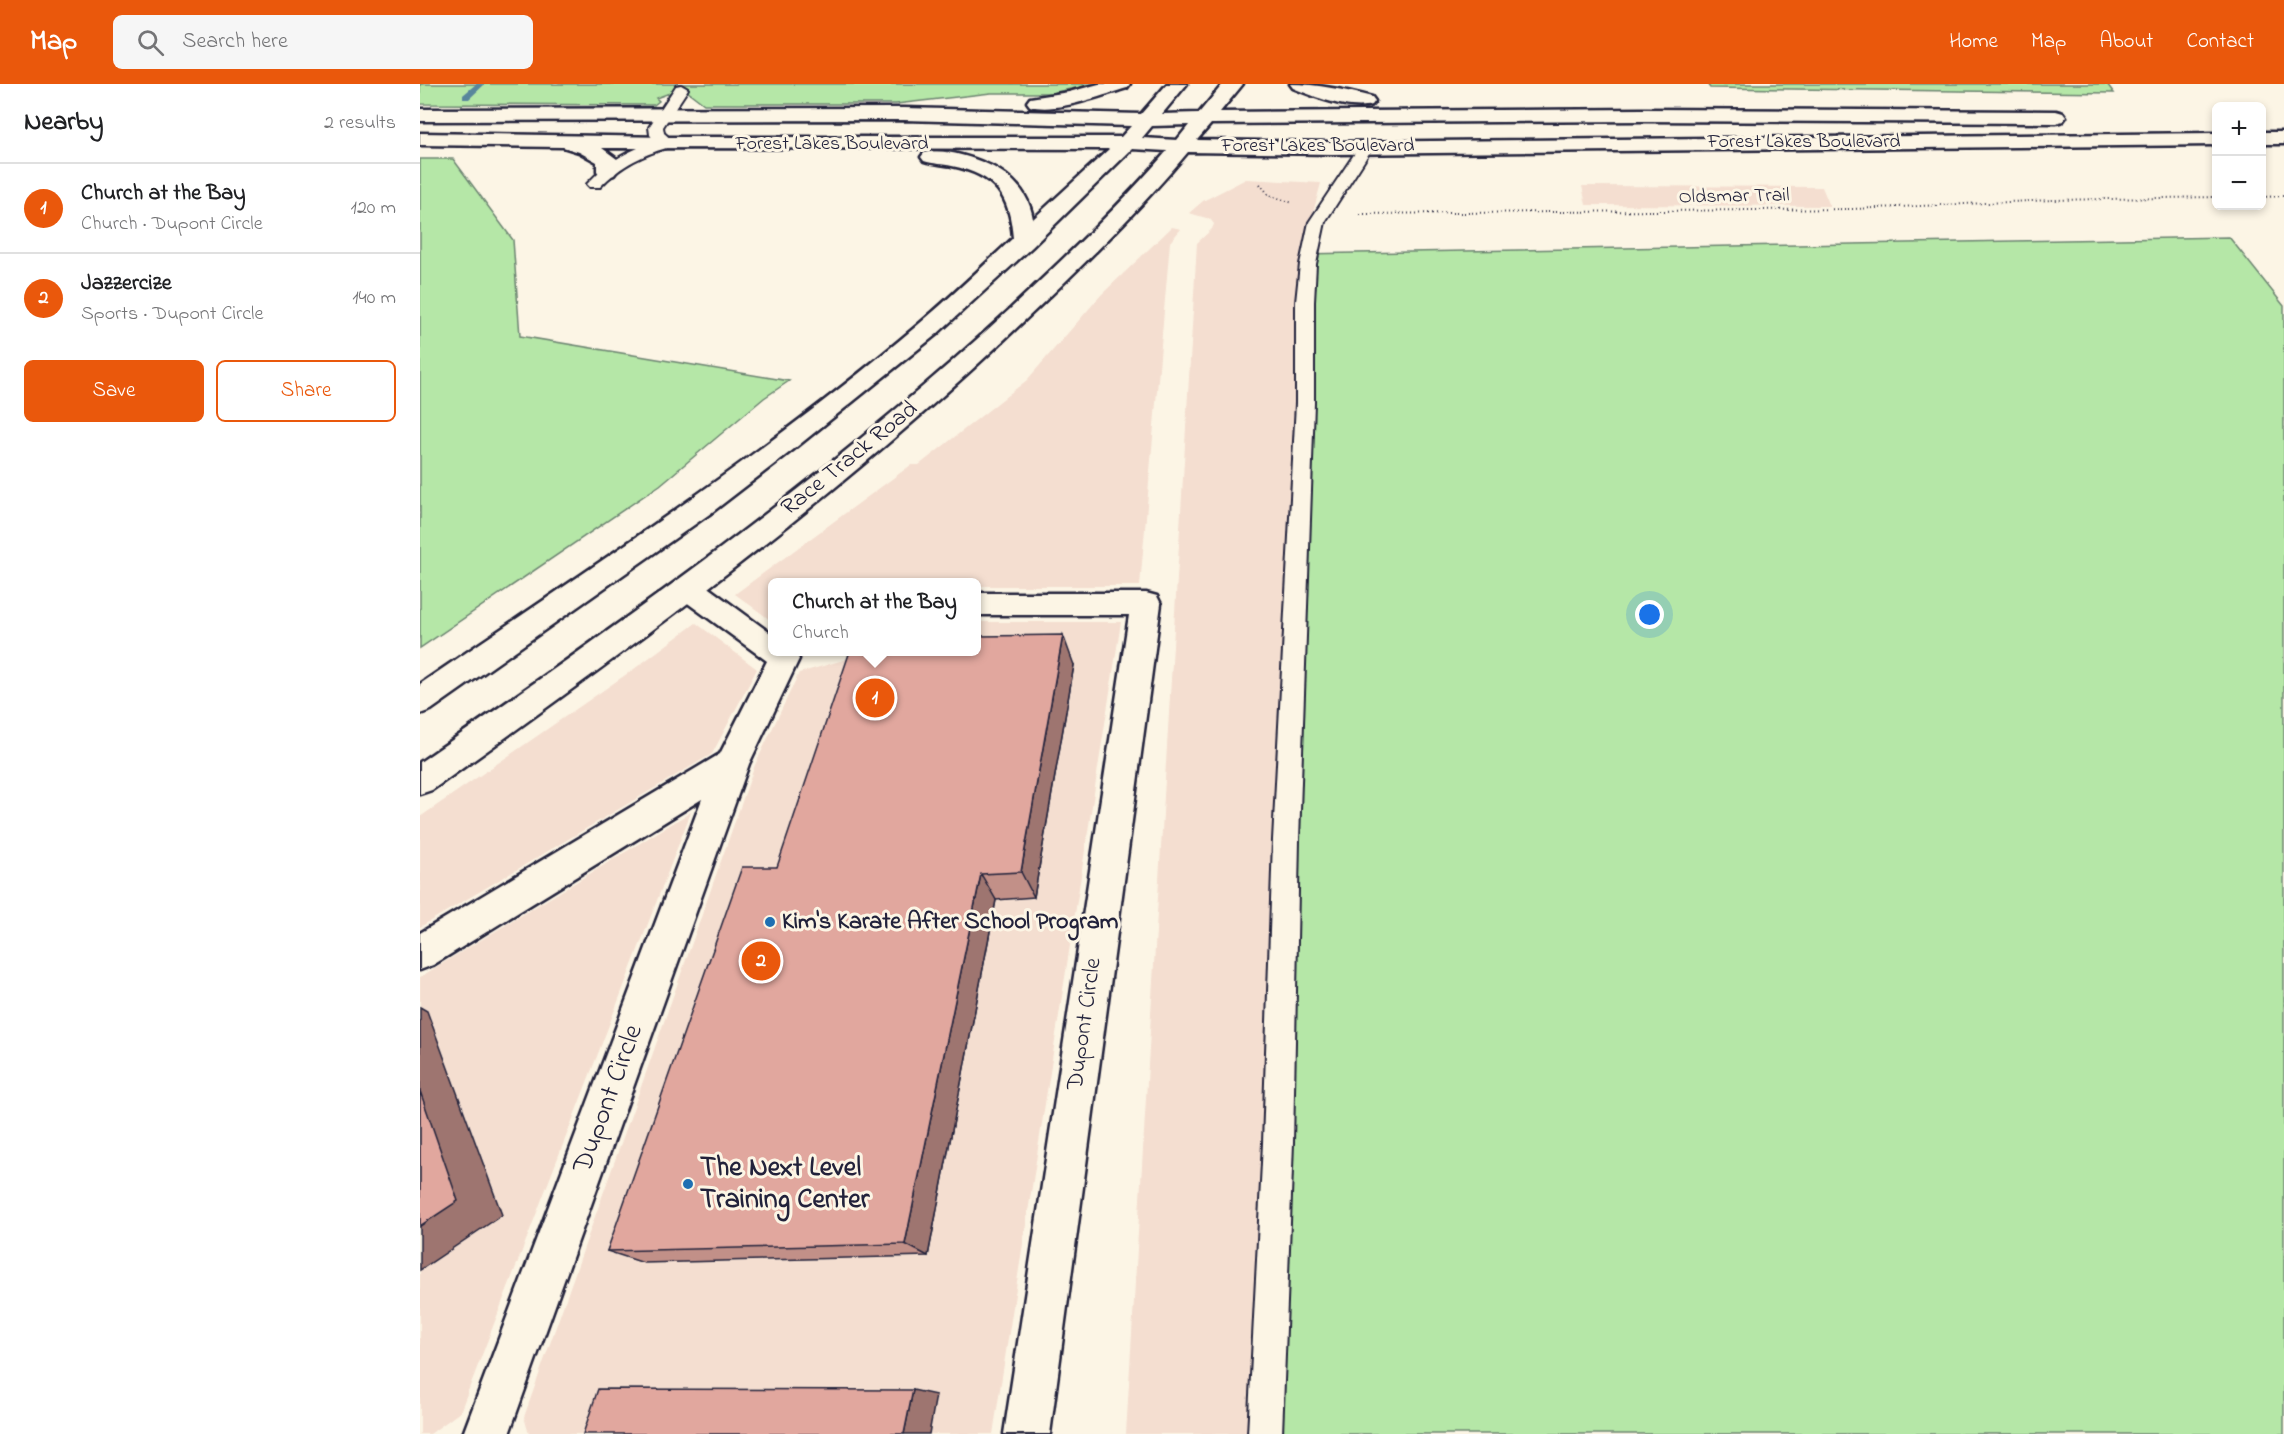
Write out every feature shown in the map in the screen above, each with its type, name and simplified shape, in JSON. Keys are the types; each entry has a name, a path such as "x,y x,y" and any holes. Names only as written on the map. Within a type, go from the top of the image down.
{"main road":[{"path":"904,114 944,108 1062,99 1120,84"},
{"path":"420,701 605,575 785,443 928,329 1024,242 1127,143 1144,120 1177,84"},
{"name":"Race Track Road","path":"420,780 546,692 688,588 868,446 959,370 1079,257 1181,147 1233,84"},
{"name":"Forest Lakes Boulevard","path":"420,115 668,104 717,115 904,114 1144,120 1630,115 2073,117 2006,110 1584,106 1367,101 1327,95 1300,84"},
{"path":"420,127 609,127 668,104"},
{"path":"2266,138 2284,138"},
{"name":"Forest Lakes Boulevard","path":"420,139 668,143 1127,143 1181,147 2212,139"},
{"path":"557,142 585,147 607,159 601,177"},
{"path":"668,143 698,149 762,154 940,157 955,160 996,178 1011,189 1018,201 1024,242"},
{"name":"Dupont Circle","path":"688,588 768,642"},
{"name":"Dupont Circle","path":"981,604 1146,604 1027,1434"},
{"name":"Dupont Circle","path":"486,1434 732,764 784,656"},
{"path":"420,953 732,764"}],"lane":[{"path":"668,104 656,127 657,135 668,143"},
{"path":"601,177 617,161 668,143"},
{"path":"1265,1434 1278,1143 1286,840 1305,403 1305,302 1308,264 1317,222 1366,147"}],"path":[{"name":"Oldsmar Trail","path":"1260,184 1269,195 1307,208 1366,214 1853,209 2053,200 2212,197"},
{"path":"2266,196 2284,196"}],"shaded area":[{"path":"1246,179 1321,183 1302,254 1277,1434 1126,1434 1197,243 1212,229 1214,224 1210,219 1189,213 1203,201"},
{"path":"1582,186 1822,187 1830,206 1586,205"},
{"path":"1172,227 1181,229 1170,242 1140,586 981,586 981,578 768,578 768,618 735,594 911,465 919,465 1027,380 1101,295"},
{"path":"981,622 1121,622 993,1434 529,1434 524,1417 755,765 799,673 857,656 981,656"},
{"path":"696,623 757,669 712,754 420,927 420,817 634,669"},
{"path":"691,812 460,1412 430,1434 420,1434 420,977"}],"green space":[{"path":"420,84 1095,84 1051,93 991,93 896,104 704,104 683,88 656,98 659,101 654,105 420,104"},
{"path":"1707,84 2107,84 2114,93 1710,88"},
{"path":"420,159 453,159 513,240 520,336 789,381 764,398 660,485 420,648"},
{"path":"2229,237 2284,306 2284,1434 1277,1434 1302,254"}],"building":[{"path":"1063,635 1021,872 981,874 905,1244 607,1251 742,867 777,867 848,656 981,656 981,636"},
{"path":"420,1091 458,1201 420,1226"},
{"path":"598,1389 913,1390 904,1434 583,1434"}],"waterway":[{"path":"466,97 481,84"}],"place":[{"name":"Church at the Bay","path":"875,698"},
{"name":"Kim's Karate After School Program","path":"770,922"},
{"name":"Jazzercize","path":"761,961"},
{"name":"The Next Level Training Center","path":"688,1184"}]}
